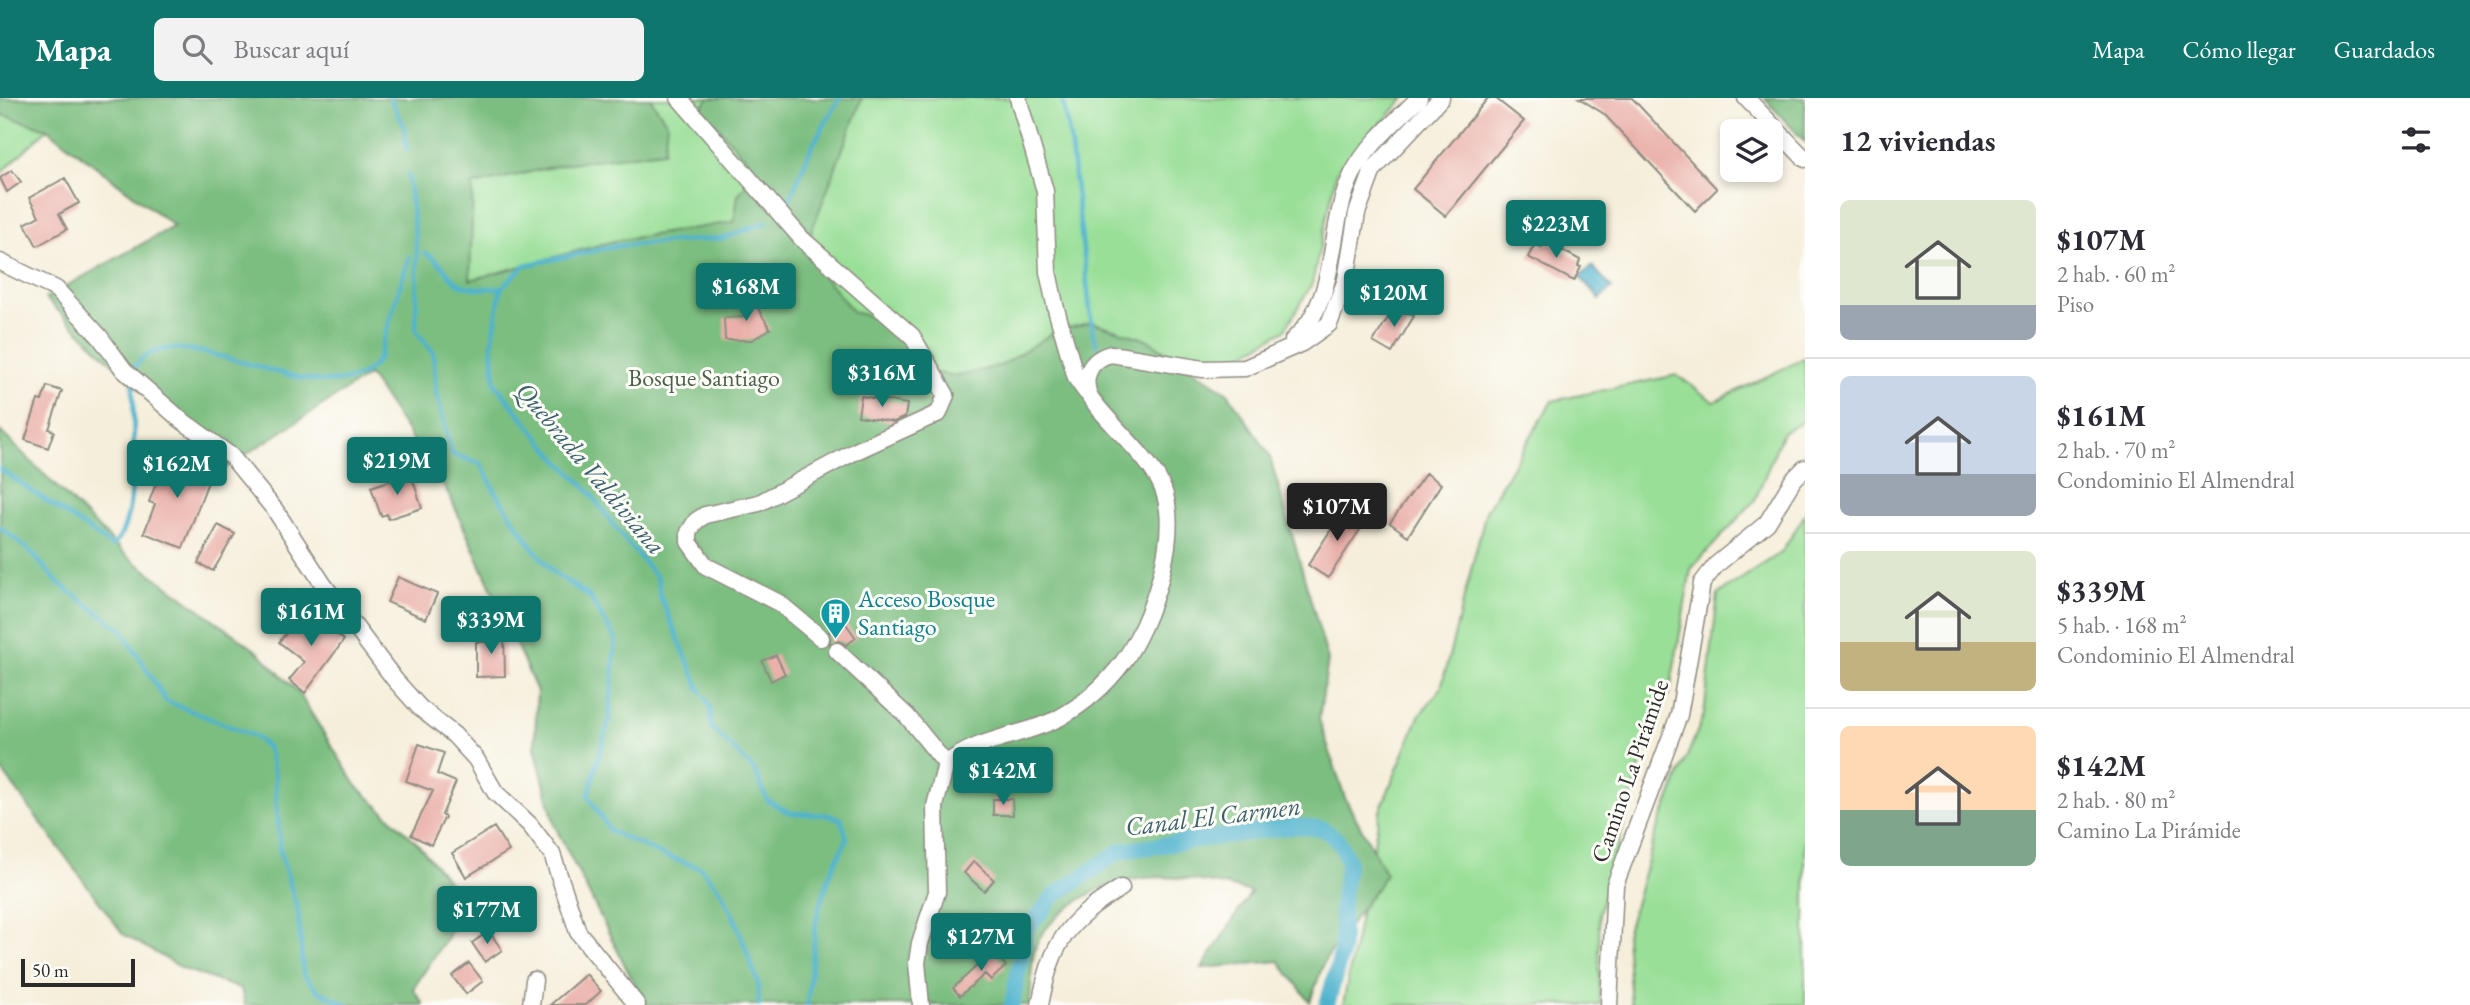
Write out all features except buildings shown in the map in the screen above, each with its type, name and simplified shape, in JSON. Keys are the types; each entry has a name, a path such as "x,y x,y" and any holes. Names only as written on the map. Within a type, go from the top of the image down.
{"street":[{"path":"679,98 802,239 912,335 946,395 939,413 856,451 759,503 705,515 696,521 689,532 689,542 706,566 779,603 821,638"},
{"path":"921,1005 917,963 920,943 937,892 935,806 946,764 976,746 1042,726 1085,701 1124,660 1144,624 1161,574 1168,508 1155,474 1076,379 1048,272 1045,191 1018,98"},
{"path":"1275,355 1305,329 1318,310 1343,199 1352,175 1376,142 1419,98"},
{"path":"1090,397 1086,383 1089,369 1105,356 1141,358 1226,370 1245,368 1302,343 1329,324 1346,279 1357,214 1373,170 1441,98"},
{"path":"1746,98 1805,159"},
{"path":"0,262 57,289 100,337 124,370 180,419 231,456 275,510 323,584 395,680 421,708 454,735 476,760 495,792 530,825 552,854 578,932 637,1005"},
{"name":"Camino La Pirámide","path":"1609,1005 1615,885 1679,715 1702,583 1716,565 1767,523 1793,480 1805,468"},
{"path":"837,651 907,716 946,764"},
{"path":"1040,1005 1051,958 1065,932 1082,913 1121,888"},
{"path":"531,1005 534,980"}],"green space":[{"name":"Bosque Santiago","path":"0,98 1405,98 1337,171 1312,284 1285,330 1229,362 1146,351 645,1005 555,826 535,747 537,691 450,496 369,375 47,129 0,174"},
{"name":"Bosque Santiago","path":"0,98 650,98 667,123 664,151 570,163 473,185 470,280 614,241 734,222 738,195 757,171 701,108 709,98 862,98 804,251 853,312 885,320 912,347 927,372 959,376 1002,365 1054,332 1092,322 1148,340 1228,393 1269,454 1328,660 1319,719 1345,798 1386,874 1324,962 1310,1002 1279,961 1202,968 1251,892 1204,881 1158,877 1114,884 1092,893 1055,919 1036,946 1029,1005 645,1005 555,826 535,747 537,691 450,496 369,375 222,470 45,298 174,226 47,129 0,114"},
{"path":"1764,98 1805,98 1805,142"},
{"path":"1805,358 1805,421 1783,432 1755,500 1691,569 1670,691 1644,752 1599,914 1600,1005 1343,1005 1380,811 1419,716 1441,688 1486,511 1552,401 1677,375 1714,402"},
{"path":"0,431 128,557 258,652 298,692 356,785 417,843 468,905 413,989 424,1005 245,1005 241,989 184,969 123,934 0,768"},
{"path":"1805,514 1805,1005 1631,1005 1626,935 1656,832 1704,715 1718,594 1782,552"}],"water":[{"path":"1592,266 1612,288 1600,299 1580,277"}],"waterway":[{"path":"390,98 404,126 407,150"},
{"path":"787,205 812,146 840,98"},
{"path":"1062,98 1070,139 1093,335 1097,345"},
{"path":"408,175 417,253 416,331 433,352 436,391 452,454 481,464 496,493 533,548 554,573 589,596 616,640 609,720 588,796 610,831 665,856 701,868 722,893 736,922 758,983 759,1005"},
{"name":"Quebrada Valdiviana","path":"701,692 660,596 658,579 588,490 556,458 495,384 492,344 501,288 525,265 617,246 724,238 767,222"},
{"path":"425,253 437,261 458,283 476,288 501,288"},
{"path":"133,370 152,352 180,349 215,355 291,376 326,381 357,377 378,359 409,257"},
{"path":"0,469 112,546 121,535 131,495 133,385"},
{"path":"0,527 31,552 57,582 122,630 166,701 254,736 268,748 275,776 280,852 298,911 303,974 318,991 348,1005"},
{"name":"Quebrada Valdiviana","path":"705,697 710,707 711,727 755,771 767,800 790,813 828,815 841,819 847,839 831,871 817,915 807,1005"},
{"name":"Canal El Carmen","path":"1012,1005 1026,930 1054,896 1120,851 1296,826 1323,829 1338,840 1348,861 1342,899 1342,951 1327,1005"}],"place":[{"name":"Acceso Bosque Santiago","path":"835,640"}]}
